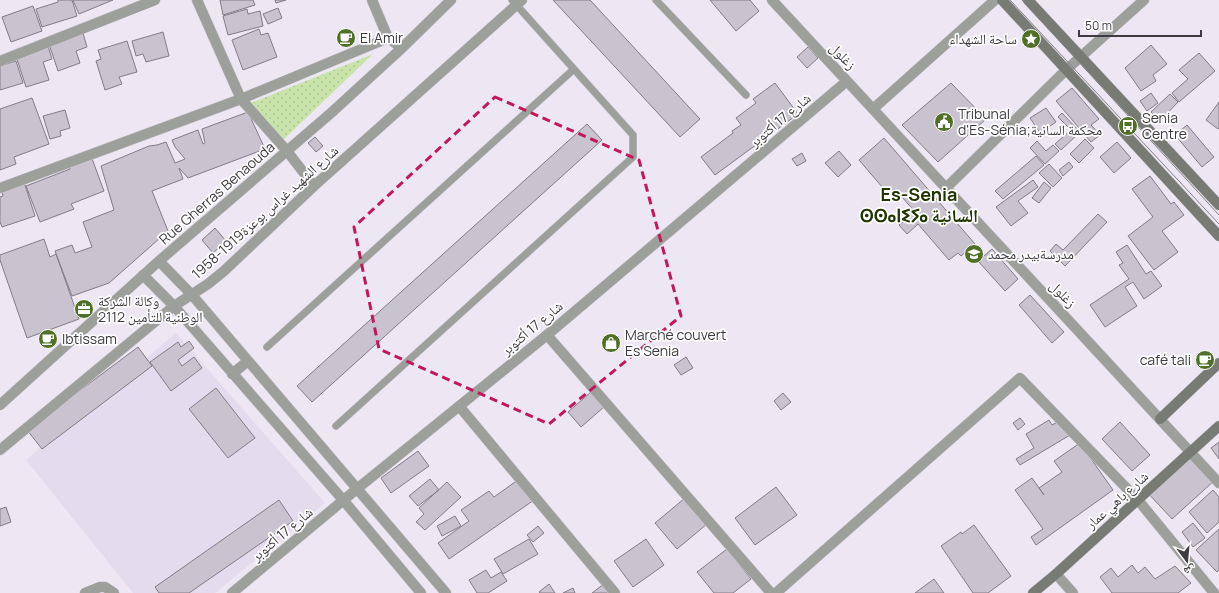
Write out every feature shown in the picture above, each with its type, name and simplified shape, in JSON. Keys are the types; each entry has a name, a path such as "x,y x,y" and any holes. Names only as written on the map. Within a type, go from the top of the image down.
{"main road":[{"path":"1002,0 1219,236"},
{"path":"1028,0 1219,204"},
{"path":"1160,418 1219,363"},
{"name":"شارع باهي عمار","path":"1033,593 1056,574 1219,426"}],"street":[{"path":"0,61 155,0"},
{"path":"197,0 241,99 287,151 314,186"},
{"path":"372,0 388,38 402,48"},
{"name":"Rue Gherras Benaouda","path":"0,405 159,261 287,151 402,48 451,0"},
{"name":"زغلول","path":"772,0 1219,483"},
{"path":"873,109 995,0"},
{"path":"946,188 1066,70 1144,0"},
{"name":"شارع الشهيد غراس بوعزة1919-1958","path":"0,450 174,306 208,284 224,271 314,186 517,2"},
{"path":"0,188 241,99 388,38"},
{"name":"شارع 17 أكتوبر","path":"232,593 458,406 547,335 847,81"},
{"path":"159,261 192,294 446,593"},
{"path":"144,276 174,306 344,501 421,593"},
{"path":"547,335 771,593"},
{"path":"232,374 248,361"},
{"path":"776,593 1020,378 1138,500 1214,593"},
{"path":"458,406 614,593"},
{"path":"1056,574 1073,593"},
{"path":"86,593 105,587 114,593"}],"lane":[{"path":"656,0 746,95"},
{"path":"336,426 633,157 633,135 517,2"},
{"path":"267,347 574,69"}],"highlighted area":[{"path":"495,97 639,160 681,316 549,424 379,349 354,227"}],"shaded area":[{"path":"176,333 325,503 215,593 133,593 26,460"}],"green space":[{"path":"373,54 281,142 251,103"}],"building":[{"path":"58,0 72,0 77,16 42,27 36,9 58,2"},
{"path":"73,0 113,0 79,14"},
{"path":"220,0 253,0 255,5 223,15"},
{"path":"275,0 286,0 276,3"},
{"path":"553,0 590,0 700,119 680,137"},
{"path":"710,0 750,0 759,11 736,31"},
{"path":"33,6 42,31 11,42 2,17"},
{"path":"278,8 282,18 268,24 263,14"},
{"path":"247,9 248,14 260,11 263,26 228,35 223,16"},
{"path":"259,29 261,35 268,33 277,57 243,70 232,40"},
{"path":"163,32 169,56 146,62 143,54 136,56 132,41"},
{"path":"83,33 87,47 76,51 80,63 58,71 49,44"},
{"path":"127,41 137,72 119,77 122,84 105,90 96,61 101,59 98,50"},
{"path":"1151,45 1167,64 1153,75 1156,81 1141,91 1125,68"},
{"path":"48,46 52,59 43,62 49,80 26,87 16,56"},
{"path":"808,47 818,58 807,68 797,57"},
{"path":"1199,53 1215,71 1179,102 1172,93 1188,79 1179,70"},
{"path":"16,61 23,83 0,90 0,66"},
{"path":"775,83 798,114 715,175 701,157 733,133 732,131 741,125 736,118 756,103 753,99"},
{"name":"Tribunal d'Es-Sénia;محكمة السانية","path":"951,83 986,119 938,162 902,125"},
{"path":"1072,88 1099,119 1091,125 1100,135 1091,142 1056,101"},
{"path":"1151,93 1158,103 1147,111 1140,101"},
{"path":"1170,94 1178,102 1160,121 1151,112"},
{"path":"32,98 49,144 14,157 16,164 0,170 0,109"},
{"path":"1219,102 1219,128 1218,129 1206,120"},
{"path":"1046,108 1056,122 1040,133 1030,118"},
{"path":"65,110 70,128 60,131 61,136 50,139 43,116"},
{"path":"248,112 265,149 188,178 179,168 183,179 152,191 168,231 109,283 72,296 55,251 72,245 75,253 92,247 83,222 114,210 101,166 149,146 166,142 175,163 185,159 175,147 172,140 198,130 203,144 205,143 202,129"},
{"path":"1062,113 1080,132 1061,150 1055,144 1071,130 1058,117"},
{"path":"587,124 602,140 312,402 297,386"},
{"path":"1187,125 1214,157 1202,167 1175,135"},
{"path":"315,137 323,146 316,152 308,143"},
{"path":"884,138 975,244 961,256 958,253 949,260 918,224 907,234 899,225 915,212 895,189 889,195 859,160"},
{"path":"1085,139 1094,148 1079,163 1070,154"},
{"path":"1037,141 1046,151 1053,145 1059,151 1045,164 1030,148"},
{"path":"1117,142 1131,158 1114,173 1100,157"},
{"path":"839,151 851,165 838,177 825,163"},
{"path":"802,153 806,161 797,166 792,159"},
{"path":"91,156 104,191 71,204 74,209 40,222 26,186 70,169 68,165"},
{"path":"1036,156 1044,165 1003,199 995,191"},
{"path":"1069,162 1073,167 1063,176 1059,170"},
{"path":"1049,164 1062,178 1053,187 1039,173"},
{"path":"1150,176 1171,204 1174,202 1184,215 1162,231 1178,252 1154,270 1128,236 1153,217 1132,189"},
{"path":"1033,180 1038,187 1018,201 1028,213 1011,226 996,207"},
{"path":"24,182 35,216 2,227 0,222 0,197 3,196 1,189"},
{"path":"1044,182 1051,188 1039,203 1032,198"},
{"path":"1098,214 1107,222 1065,266 1050,251 1056,244 1063,250"},
{"path":"215,228 226,241 213,253 202,240"},
{"path":"44,239 50,257 56,254 79,319 27,338 0,260 0,255"},
{"path":"1127,245 1146,274 1151,271 1162,286 1144,299 1133,282 1125,287 1137,306 1105,327 1090,305 1129,279 1119,265 1123,263 1116,252"},
{"path":"992,249 1018,279 1005,291 978,261"},
{"path":"1030,295 1064,332 1052,343 1019,305"},
{"path":"189,341 194,348 178,360 182,366 194,357 202,368 171,391 150,362 178,342 181,347"},
{"path":"138,347 152,366 42,449 27,430"},
{"path":"686,357 693,368 681,375 674,365"},
{"path":"216,388 255,438 228,458 189,409"},
{"path":"591,392 604,407 581,427 568,412"},
{"path":"783,393 791,402 781,410 774,401"},
{"path":"1020,418 1025,424 1018,430 1013,423"},
{"path":"1049,420 1052,425 1061,420 1070,435 1020,465 1016,459 1034,448 1026,434"},
{"path":"1120,422 1150,455 1132,471 1102,439"},
{"path":"1219,442 1219,459 1211,448"},
{"path":"1080,443 1113,490 1036,545 1031,537 1043,529 1015,490 1032,478 1039,488 1062,472 1054,461"},
{"path":"418,451 429,466 391,493 381,478"},
{"path":"1190,453 1215,480 1172,519 1147,492"},
{"path":"522,477 537,498 449,559 438,543 469,521 461,510 489,491 494,497"},
{"path":"430,479 439,490 418,506 409,496"},
{"path":"447,482 461,497 425,530 416,522 424,514 419,508"},
{"path":"776,487 797,515 755,545 735,518"},
{"path":"1213,490 1219,497 1219,522 1207,533 1189,512"},
{"path":"685,498 707,524 677,549 655,523"},
{"path":"279,500 293,521 189,593 159,593 155,587"},
{"path":"6,507 11,522 0,526 0,509"},
{"path":"455,516 461,526 442,536 437,526"},
{"path":"1193,523 1205,538 1193,547 1182,532"},
{"path":"974,525 1011,576 988,593 973,593 941,546"},
{"path":"538,526 544,533 533,542 527,535"},
{"path":"1219,529 1219,570 1217,572 1196,550"},
{"path":"529,539 538,554 503,574 494,559"},
{"path":"646,539 664,565 633,587 614,561"},
{"path":"727,549 751,579 733,593 714,593 697,572"},
{"path":"1132,565 1138,573 1145,567 1155,579 1175,566 1191,583 1178,593 1112,593 1100,577 1111,568 1118,577"},
{"path":"486,570 491,578 501,572 507,581 488,593 477,593 469,580"},
{"path":"934,579 944,593 915,593"},
{"path":"605,583 613,593 592,593"},
{"path":"549,584 555,593 539,592"},
{"path":"573,588 575,593 563,593"}],"tram line":[{"path":"1010,0 1219,224"},
{"path":"1022,0 1219,215"}],"place":[{"name":"El Amir","path":"346,38"},
{"name":"ساحة الشهداء","path":"1031,39"},
{"name":"Tribunal d'Es-Sénia;محكمة السانية","path":"944,122"},
{"name":"Senia Centre","path":"1128,126"},
{"name":"مدرسةبيدر محمد","path":"974,254"},
{"name":"وكالة الشركة الوطنية للتأمين 2112","path":"84,309"},
{"name":"Ibtissam","path":"48,339"},
{"name":"Marché couvert Es Senia","path":"611,343"},
{"name":"café tali","path":"1205,360"}],"district":[{"name":"Es-Senia ⵙⵙⴰⵏⵉⵢⴰ السانية","path":"919,205"}]}
